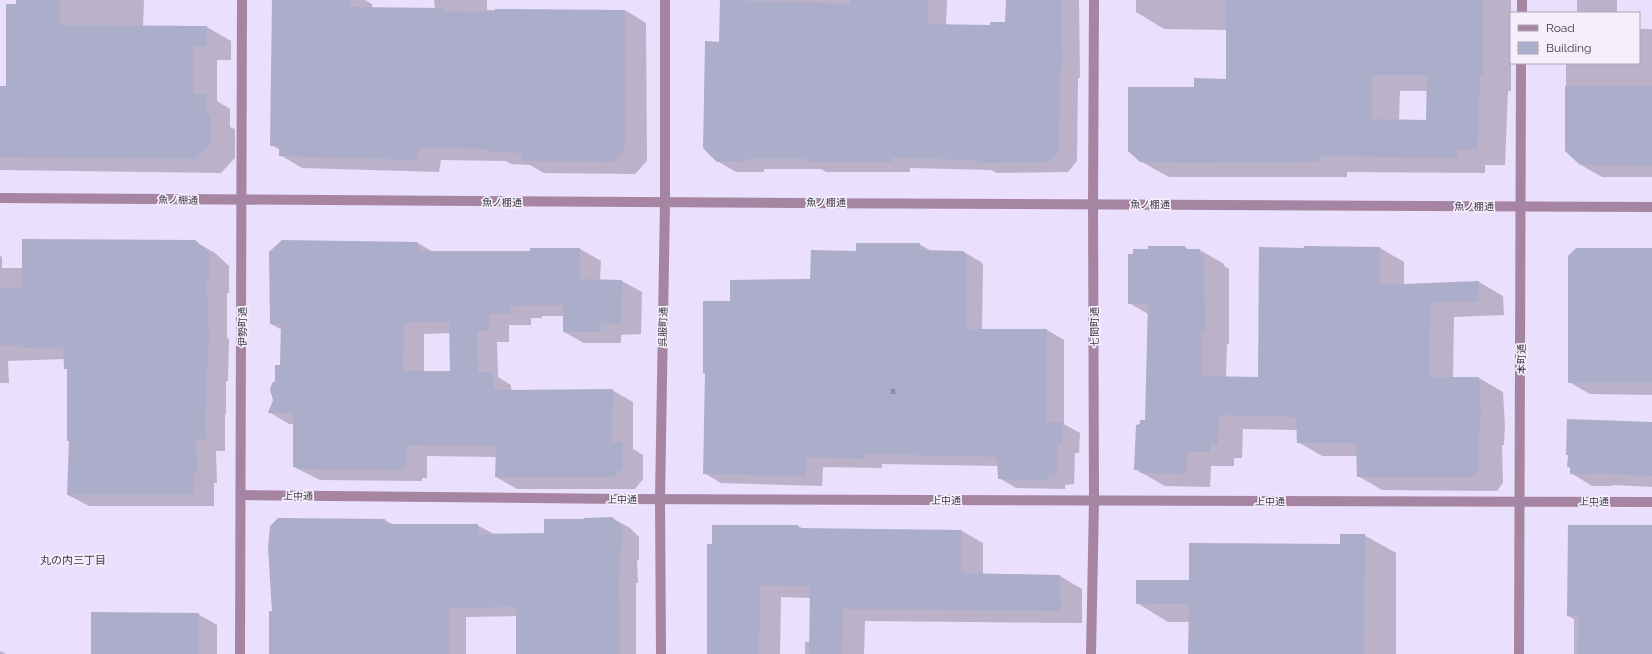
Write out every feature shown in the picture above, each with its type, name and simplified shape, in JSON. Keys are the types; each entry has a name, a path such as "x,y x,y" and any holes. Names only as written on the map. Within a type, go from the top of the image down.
{"street":[{"name":"伊勢町通","path":"240,654 242,0"},
{"name":"呉服町通","path":"662,654 660,499 666,202 666,0"},
{"name":"七間町通","path":"1091,654 1094,501 1094,0"},
{"path":"1522,0 1522,12"},
{"name":"本町通","path":"1519,654 1521,501 1521,64"},
{"name":"魚ノ棚通","path":"0,198 242,201 1093,203 1652,207"},
{"name":"上中通","path":"241,495 660,499 1652,502"}],"building":[{"path":"16,0 60,0 60,25 207,26 207,47 193,46 193,94 206,94 206,114 211,114 211,144 196,159 0,157 0,86 6,86 6,4 16,4"},
{"path":"272,0 350,0 350,7 442,8 442,11 495,12 495,9 625,10 625,148 614,162 522,161 522,153 489,152 489,149 419,148 417,160 279,156 279,145 270,146"},
{"path":"720,0 850,4 850,0 928,0 928,24 990,25 990,22 1005,22 1006,0 1061,0 1062,68 1060,68 1059,151 1050,162 977,163 977,160 892,158 892,162 807,162 807,159 746,159 746,162 717,162 703,148 705,41 719,42"},
{"path":"1226,0 1483,0 1483,76 1480,76 1477,150 1457,149 1457,158 1319,156 1319,162 1140,162 1128,151 1128,87 1194,87 1194,78 1226,79","holes":["1372,75 1427,75 1426,120 1372,119"]},
{"path":"1565,86 1652,86 1652,166 1580,165 1565,151"},
{"path":"22,239 195,240 210,253 209,282 207,282 209,326 207,403 205,403 206,440 196,440 197,472 194,472 194,495 67,495 69,441 67,441 67,369 64,369 63,347 23,348 23,345 0,345 0,288 22,288"},
{"path":"282,240 418,242 418,251 530,251 530,248 580,248 580,279 622,280 621,323 601,324 601,332 563,332 563,305 522,305 510,307 511,313 489,314 489,331 477,331 478,372 491,372 491,377 493,377 493,390 613,389 612,442 623,442 623,467 614,477 495,477 496,446 407,445 407,467 402,467 402,470 298,469 298,467 293,467 293,413 268,413 273,400 270,390 272,383 275,381 275,365 280,365 281,324 270,324 269,252","holes":["404,322 449,322 450,371 403,371"]},
{"path":"856,243 920,243 920,250 964,251 966,254 966,329 1047,329 1047,422 1063,422 1063,443 1058,443 1057,475 1049,475 1049,480 998,479 997,459 995,459 995,457 865,454 865,459 806,457 806,476 703,474 705,374 703,373 703,301 730,301 730,280 810,279 811,250 856,251"},
{"path":"1148,246 1185,246 1185,249 1200,249 1200,254 1204,254 1205,331 1202,330 1202,376 1258,377 1259,247 1380,247 1380,285 1479,281 1479,301 1430,303 1429,377 1479,377 1481,412 1480,431 1478,431 1479,469 1473,477 1357,477 1356,443 1297,443 1296,417 1219,415 1218,444 1210,444 1210,452 1187,452 1186,474 1140,473 1140,470 1134,470 1136,425 1140,424 1140,420 1145,420 1148,304 1128,304 1128,254 1133,254 1133,249 1148,249"},
{"path":"1576,248 1652,248 1652,383 1568,383 1568,256"},
{"path":"1567,419 1652,422 1652,476 1591,473 1591,475 1570,474 1570,467 1567,467 1568,455 1566,455"},
{"path":"612,517 622,526 622,550 620,550 621,574 619,574 620,654 516,654 516,607 449,608 449,654 269,654 269,611 272,611 268,548 270,526 278,518 385,519 385,524 478,524 478,534 544,533 544,519"},
{"path":"712,525 798,525 798,528 962,530 961,573 1060,575 1061,611 843,609 842,654 809,654 810,587 760,585 759,654 707,654 707,544 712,544"},
{"path":"1568,525 1652,525 1652,654 1578,654 1579,616 1567,616"},
{"path":"1340,534 1365,534 1364,654 1188,654 1189,604 1136,604 1136,580 1189,580 1189,543 1340,544"},
{"path":"91,612 199,613 199,654 91,654"}],"district":[{"name":"丸の内三丁目","path":"73,560"}]}
